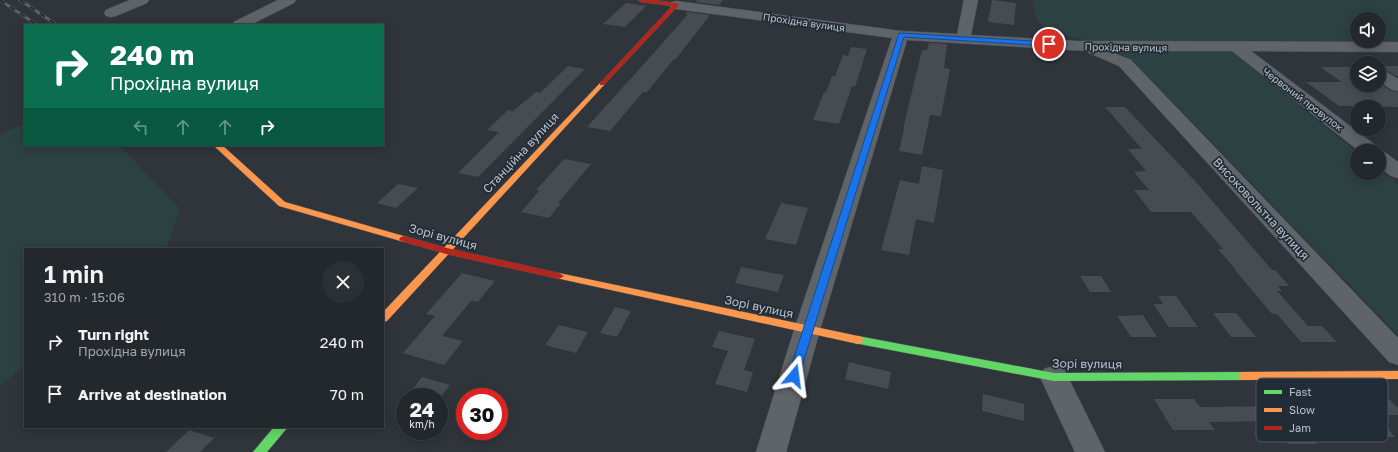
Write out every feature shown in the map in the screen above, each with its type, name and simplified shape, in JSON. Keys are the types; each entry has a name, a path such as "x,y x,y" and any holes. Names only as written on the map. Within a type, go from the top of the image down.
{"street":[{"path":"111,13 142,0"},
{"path":"241,24 289,0"},
{"name":"Прохідна вулиця","path":"641,0 901,35 964,39 1077,46 1398,48"},
{"path":"734,12 744,0"},
{"path":"964,39 971,0"},
{"name":"Станційна вулиця","path":"384,317 676,5"},
{"path":"771,452 807,330 901,35"},
{"name":"Високовольтна вулиця","path":"1077,46 1100,51 1125,63 1398,355"},
{"path":"1125,63 1128,55 1136,50 1151,47"},
{"name":"Червоний провулок","path":"1236,47 1362,144"},
{"path":"1338,47 1352,56"},
{"path":"1386,78 1398,86"},
{"name":"Зорі вулиця","path":"218,146 282,204 446,251 807,330 1054,377 1398,375"},
{"path":"1386,163 1398,172"},
{"path":"1054,377 1090,452"},
{"path":"258,452 281,428"}],"green space":[{"path":"1032,0 1398,0 1398,41 1386,41 1386,12 1350,12 1350,41 1225,41 1226,47 1350,146 1350,180 1386,180 1386,175 1398,184 1398,335 1134,62 1121,54 1080,39 1050,32 1037,21"},
{"path":"24,123 24,146 120,146 180,209 166,248 24,248 24,367 0,385 0,135"}],"building":[{"path":"697,0 723,0 719,5 696,2"},
{"path":"992,0 1016,3 1014,25 989,22 988,20"},
{"path":"626,3 646,6 625,27 603,24"},
{"path":"687,12 710,15 675,60 673,60 647,92 643,92 610,131 587,127 688,14 685,14"},
{"path":"929,43 947,44 944,68 950,69 941,116 930,115 922,155 899,151 922,50 927,50"},
{"path":"851,47 867,49 855,87 852,86 839,124 813,120 824,92 826,93 832,76 835,76 843,55 848,56"},
{"path":"568,66 585,69 478,177 458,173 499,132 487,130 508,110 513,111 536,92 540,93"},
{"path":"1386,66 1398,66 1398,77 1386,70"},
{"path":"1320,67 1350,67 1350,92 1386,92 1386,88 1391,91 1398,92 1398,107 1386,107 1386,100 1350,100 1350,106 1339,106 1306,82 1342,82"},
{"path":"1105,107 1125,107 1195,181 1272,270 1275,270 1289,286 1278,286 1282,291 1277,291 1308,326 1322,326 1337,342 1301,342 1277,314 1272,314 1218,249 1223,249 1191,212 1151,212 1134,190 1149,190 1134,172 1146,171 1128,149 1142,149"},
{"path":"564,159 591,164 558,203 561,203 549,218 521,212 539,191 536,190"},
{"path":"922,166 943,170 934,223 916,219 909,255 881,250 900,180 919,184"},
{"path":"398,184 418,188 396,208 377,203"},
{"path":"781,203 808,208 796,245 765,239"},
{"path":"741,267 784,275 778,292 735,283"},
{"path":"462,273 495,281 478,302 471,301 442,336 463,341 444,365 403,353 435,316 426,314"},
{"path":"1080,276 1101,276 1111,292 1090,292"},
{"path":"1158,296 1176,296 1198,327 1169,327 1153,304 1163,304"},
{"path":"615,307 631,311 617,337 600,333"},
{"path":"1213,313 1236,313 1256,337 1231,337"},
{"path":"1143,315 1157,337 1131,337 1117,316"},
{"path":"559,325 588,332 576,353 545,345"},
{"path":"719,331 755,339 744,370 753,372 747,392 715,384 728,351 712,347"},
{"path":"849,362 891,372 888,389 845,379"},
{"path":"422,377 450,385 448,388 413,388"},
{"path":"983,394 1024,404 1024,421 982,411"},
{"path":"1154,399 1194,399 1200,407 1256,406 1256,421 1209,422 1215,430 1173,430"},
{"path":"1388,400 1390,400 1398,408 1398,415 1388,415"},
{"path":"1388,429 1395,437 1388,437"},
{"path":"189,430 214,438 200,452 166,452"},
{"path":"1287,442 1315,442 1317,444 1288,444"}],"railway":[{"path":"0,0 36,24"},
{"path":"20,0 56,24"}],"traffic: fast":[{"path":"858,340 1054,377 1244,376"},
{"path":"259,452 281,428"}],"traffic: slow":[{"path":"384,317 602,84"},
{"path":"218,146 282,204 404,239"},
{"path":"559,276 858,340"},
{"path":"1244,376 1398,375"}],"traffic: jam":[{"path":"641,0 676,5"},
{"path":"602,84 676,5"},
{"path":"404,239 446,251 559,276"}],"route":[{"path":"794,376 807,330 901,35 1049,44"}]}
